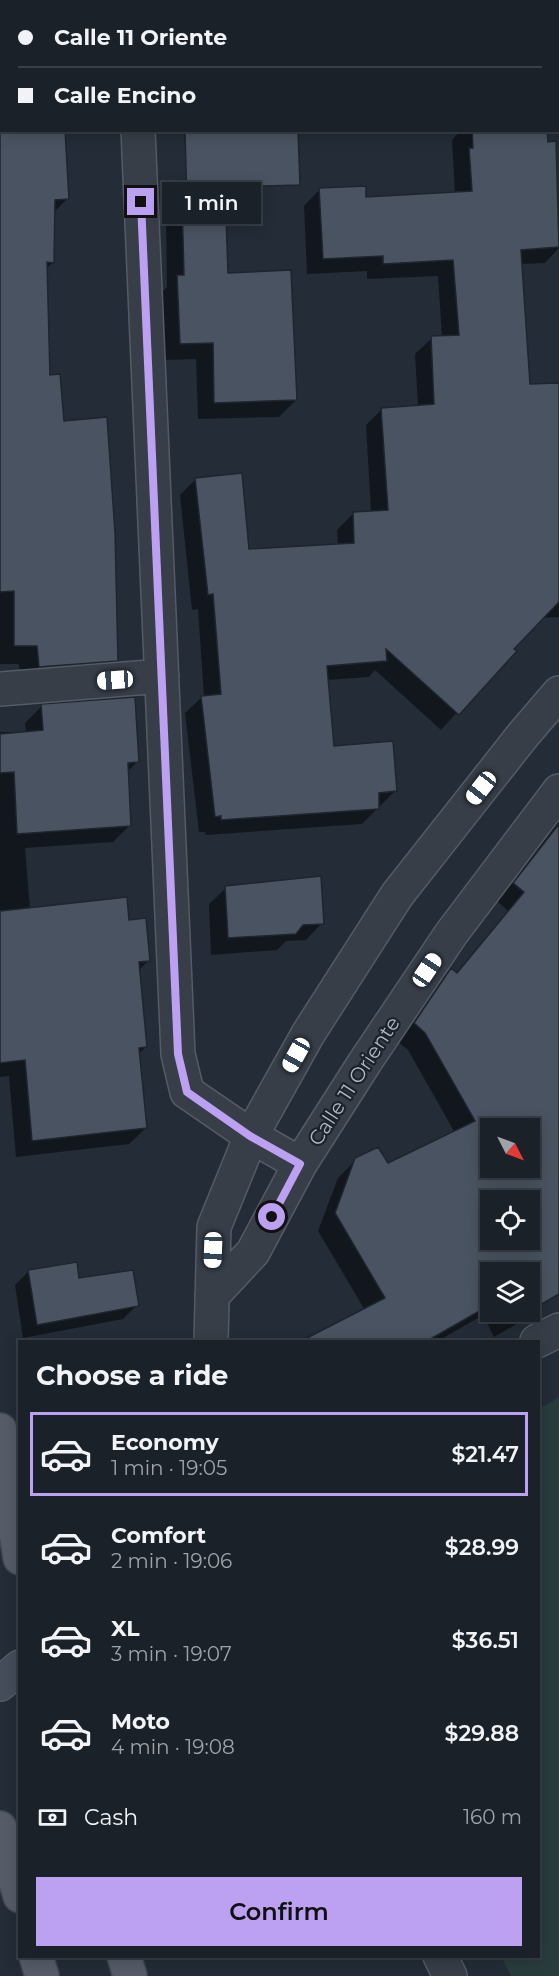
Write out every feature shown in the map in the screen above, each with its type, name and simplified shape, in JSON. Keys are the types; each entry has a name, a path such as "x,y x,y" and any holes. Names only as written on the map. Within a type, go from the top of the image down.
{"main road":[{"path":"0,1430 18,1545"},
{"path":"0,1828 18,1889"},
{"path":"37,1958 42,1976"},
{"path":"125,1958 130,1976"}],"street":[{"path":"138,132 178,1054 187,1092 250,1136 300,1164"},
{"path":"0,688 162,676"},
{"path":"211,1340 214,1227 250,1136 308,1034 397,895 523,735 559,693"},
{"name":"Calle 11 Oriente","path":"212,1296 253,1252 300,1164 364,1062 451,934 559,791"},
{"path":"539,1340 559,1330"},
{"path":"0,1684 18,1669"},
{"path":"441,1958 450,1976"}],"shaded area":[{"path":"559,1397 559,1976 511,1976 502,1958 540,1958 540,1409"}],"building":[{"path":"0,132 65,132 69,199 55,200 54,263 47,262 50,375 60,374 64,421 107,417 115,532 118,661 39,667 37,646 14,646 14,591 0,592"},
{"path":"298,132 300,185 225,187 228,273 291,270 297,400 214,403 213,343 180,344 177,275 184,275 182,202 187,202 185,133"},
{"path":"472,132 547,132 548,142 556,141 559,247 521,250 530,384 559,383 559,602 514,649 517,651 459,715 386,649 387,661 327,666 334,746 393,741 397,791 379,793 379,809 221,820 221,816 215,817 201,696 221,694 213,594 208,595 195,478 242,473 249,549 354,543 353,512 388,510 381,408 434,404 431,336 459,335 453,260 383,264 383,256 323,259 319,188 366,186 366,197 472,191 469,148 473,148"},
{"path":"135,697 139,762 128,763 131,826 17,834 14,772 0,773 0,734 43,730 41,704"},
{"path":"559,824 559,1294 540,1305 540,1262 480,1262 480,1311 429,1340 303,1340 385,1298 335,1213 355,1158 378,1147 388,1163 475,1121 425,1033 414,1023 451,968 457,973 524,892 513,883"},
{"path":"321,876 324,924 303,925 296,934 228,938 225,886"},
{"path":"127,897 129,920 146,918 150,961 139,962 147,1047 139,1048 147,1128 32,1141 25,1060 0,1063 0,911"},
{"path":"77,1262 79,1278 133,1270 139,1306 37,1325 28,1270"}],"route":[{"path":"141,202 178,1054 187,1092 250,1136 300,1164 272,1217"}]}
